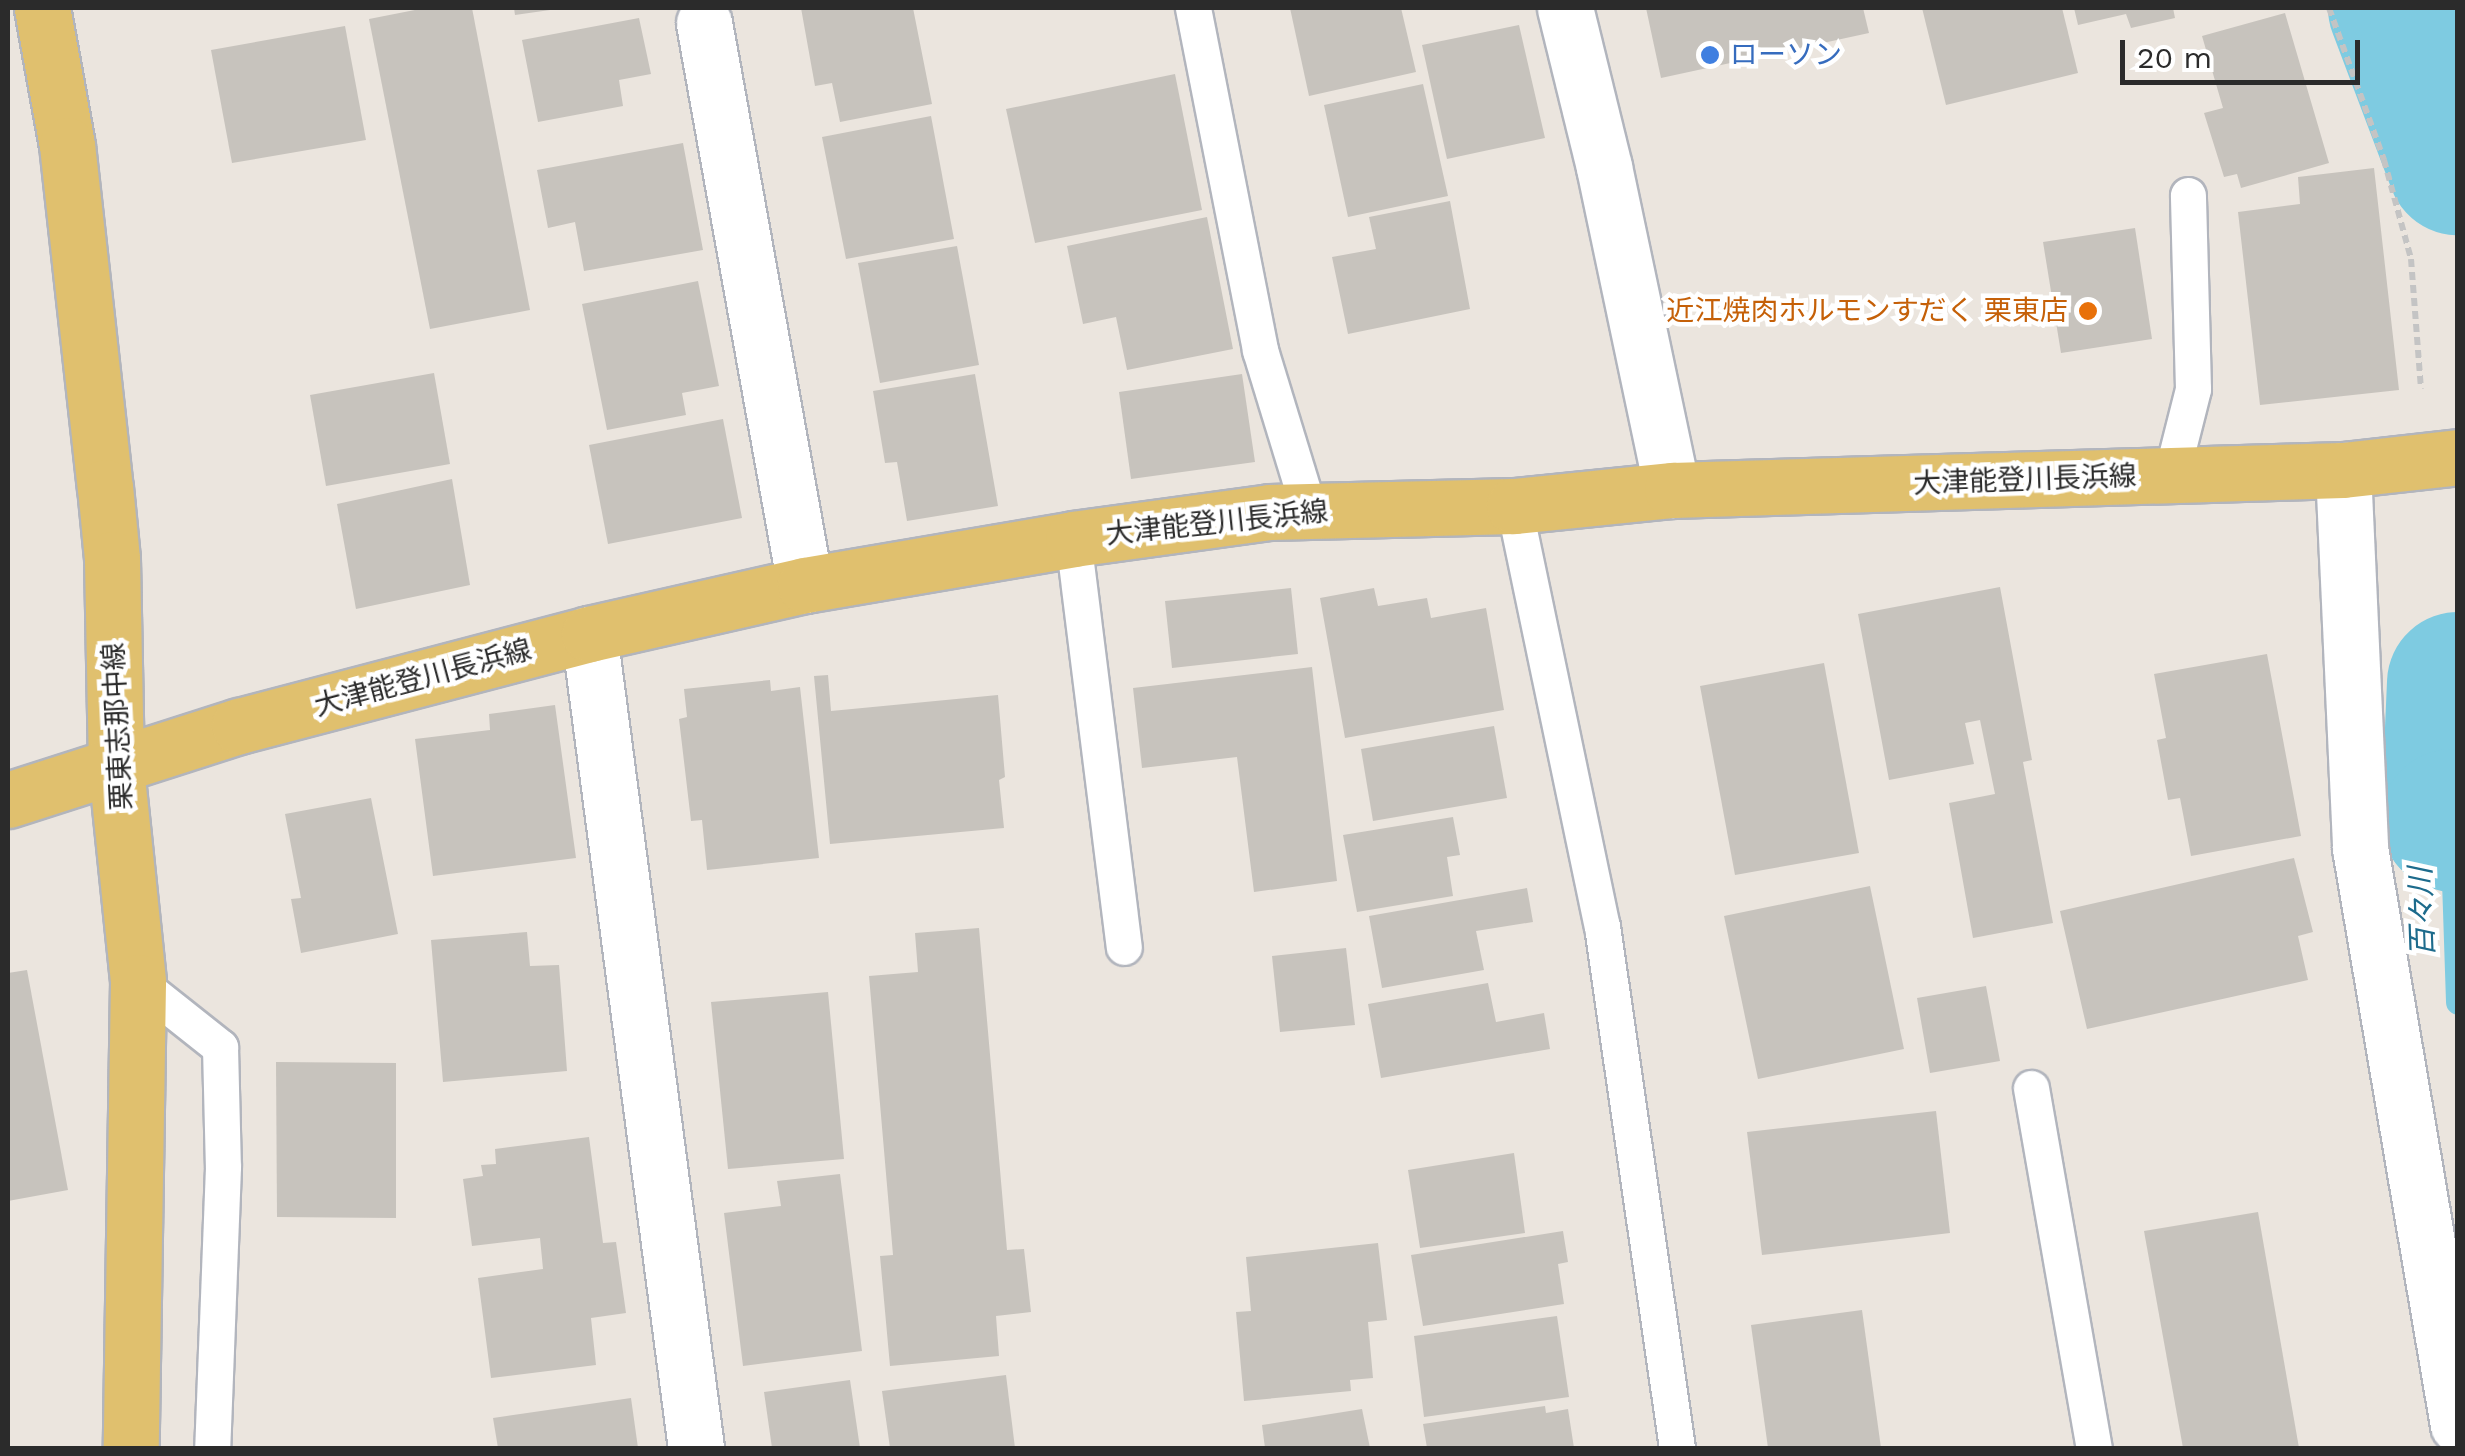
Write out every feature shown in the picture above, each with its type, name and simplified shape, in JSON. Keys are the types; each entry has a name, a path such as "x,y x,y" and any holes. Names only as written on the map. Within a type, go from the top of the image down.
{"main road":[{"name":"栗東志那中線","path":"42,8 67,145 107,505 116,768 138,982 131,1448"},
{"name":"大津能登川長浜線","path":"8,800 238,726 589,634 804,585 1073,540 1309,510 1514,506 1672,490 2343,470 2441,458"}],"street":[{"path":"1565,8 1604,166 1672,490"},
{"path":"704,23 804,585"},
{"path":"2343,470 2360,848 2458,1425"},
{"path":"589,634 696,1448"}],"lane":[{"path":"1193,8 1260,350 1309,510"},
{"path":"2170,476 2193,389 2188,195"},
{"path":"1514,506 1602,926 1677,1448"},
{"path":"1073,540 1124,947"},
{"path":"138,982 220,1046 223,1167 212,1448"},
{"path":"2032,1088 2094,1448"}],"path":[{"path":"2329,8 2384,160 2411,259 2441,458"}],"building":[{"path":"425,8 472,8 530,310 430,329 369,19"},
{"path":"514,8 550,8 550,10 515,15"},
{"path":"801,8 913,8 932,104 840,122 832,83 815,86"},
{"path":"1290,8 1401,8 1416,72 1309,96"},
{"name":"ローソン","path":"1646,8 1863,8 1869,33 1661,78"},
{"path":"1922,8 2062,8 2078,73 1946,105"},
{"path":"2074,8 2173,8 2175,18 2131,28 2126,14 2078,25"},
{"path":"2285,13 2329,163 2241,188 2237,174 2224,177 2204,113 2223,108 2202,36"},
{"path":"639,18 651,74 619,80 623,106 538,122 522,40"},
{"path":"1519,25 1545,138 1447,159 1422,45"},
{"path":"345,26 366,140 232,163 211,50"},
{"path":"1175,74 1202,210 1035,243 1006,109"},
{"path":"1423,84 1448,196 1348,217 1324,105"},
{"path":"931,116 954,239 846,259 822,137"},
{"path":"683,143 703,250 584,271 575,222 548,228 537,170"},
{"path":"2374,168 2399,390 2260,405 2238,212 2300,204 2298,177"},
{"path":"1450,201 1470,309 1348,334 1332,257 1376,249 1369,217"},
{"path":"1207,217 1233,349 1127,370 1116,317 1083,324 1067,246"},
{"path":"2135,228 2152,339 2061,353 2043,242"},
{"path":"957,246 979,365 880,383 858,263"},
{"path":"698,281 719,386 682,393 686,415 607,430 582,304"},
{"path":"434,373 450,464 326,486 310,395"},
{"path":"975,374 998,506 907,521 897,462 885,463 873,391"},
{"path":"1242,374 1255,462 1131,479 1119,392"},
{"path":"723,419 742,518 608,544 589,445"},
{"path":"452,479 470,585 356,609 337,504"},
{"path":"2000,587 2032,760 2023,762 2053,923 1973,938 1949,803 1995,794 1980,720 1965,723 1974,764 1889,780 1858,614"},
{"path":"1291,588 1298,654 1172,668 1165,601"},
{"path":"1374,588 1378,606 1427,598 1431,618 1486,608 1504,710 1345,738 1320,598"},
{"path":"2267,654 2301,836 2191,856 2180,798 2168,800 2157,740 2166,738 2154,674"},
{"path":"1824,663 1859,853 1735,875 1700,686"},
{"path":"1312,667 1337,881 1254,892 1237,757 1142,768 1133,688"},
{"path":"828,675 831,711 998,695 1005,777 999,780 1004,828 830,844 814,676"},
{"path":"770,680 771,691 800,687 819,858 707,870 702,820 691,821 679,719 687,717 684,689"},
{"path":"555,705 576,858 433,876 415,739 490,730 489,714"},
{"path":"1494,726 1507,798 1373,821 1361,749"},
{"path":"371,798 398,934 301,953 291,899 301,898 285,814"},
{"path":"1453,817 1460,855 1447,857 1453,896 1357,912 1343,835"},
{"path":"2294,858 2313,932 2298,936 2308,980 2087,1029 2060,911"},
{"path":"1870,886 1904,1049 1758,1079 1724,916"},
{"path":"1527,888 1533,922 1476,931 1484,970 1382,988 1369,916"},
{"path":"979,928 1007,1250 1024,1249 1031,1312 996,1316 999,1356 890,1366 880,1256 893,1255 869,976 918,972 915,933"},
{"path":"527,932 530,966 559,965 567,1071 443,1082 431,940"},
{"path":"1346,948 1355,1025 1280,1032 1272,956"},
{"path":"27,970 68,1190 8,1201 8,973"},
{"path":"1488,983 1496,1022 1544,1013 1550,1049 1381,1078 1368,1004"},
{"path":"1986,986 2000,1061 1930,1073 1917,998"},
{"path":"828,992 844,1159 728,1169 711,1002"},
{"path":"276,1062 396,1063 396,1218 277,1217"},
{"path":"1936,1111 1950,1233 1762,1255 1747,1132"},
{"path":"589,1137 603,1243 616,1242 626,1313 591,1318 596,1365 491,1378 478,1278 543,1269 540,1238 472,1246 463,1179 483,1176 481,1165 496,1164 495,1149"},
{"path":"1514,1153 1525,1233 1420,1248 1408,1170"},
{"path":"840,1174 862,1351 743,1366 724,1213 781,1206 777,1181"},
{"path":"2258,1212 2299,1448 2183,1448 2144,1231"},
{"path":"1563,1231 1568,1262 1558,1264 1564,1304 1423,1326 1411,1255"},
{"path":"1378,1243 1387,1320 1368,1322 1373,1378 1350,1380 1351,1391 1244,1401 1236,1312 1251,1311 1246,1257"},
{"path":"1862,1310 1881,1448 1768,1448 1751,1325"},
{"path":"1557,1316 1569,1397 1424,1417 1414,1336"},
{"path":"1006,1375 1015,1448 890,1448 882,1391"},
{"path":"850,1380 860,1448 772,1448 764,1392"},
{"path":"631,1398 638,1448 498,1448 493,1418"},
{"path":"1545,1406 1546,1413 1568,1409 1574,1448 1427,1448 1423,1424"},
{"path":"1362,1409 1370,1448 1265,1448 1262,1425"}],"waterway":[{"path":"2399,8 2458,164"},
{"path":"2458,683 2452,820 2458,822"},
{"name":"百々川","path":"2452,820 2458,1002"}],"place":[{"name":"ローソン","path":"1710,55"},
{"name":"近江焼肉ホルモンすだく 栗東店","path":"2088,311"}]}
